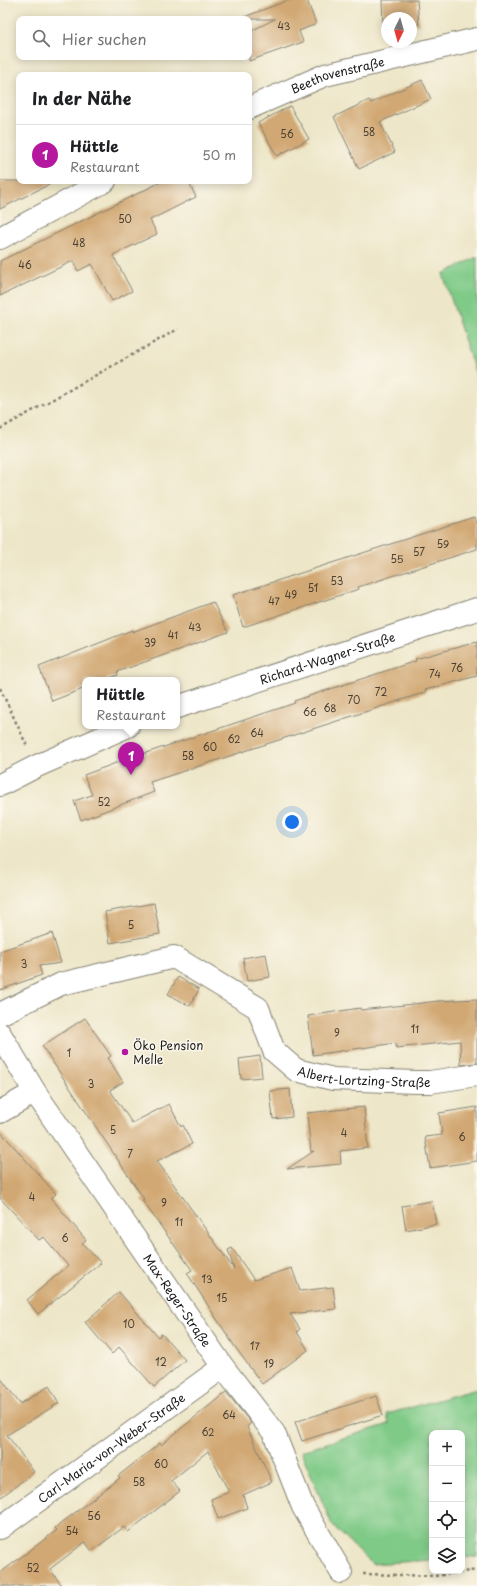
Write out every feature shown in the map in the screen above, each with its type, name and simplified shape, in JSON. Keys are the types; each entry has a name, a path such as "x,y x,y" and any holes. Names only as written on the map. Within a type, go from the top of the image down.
{"street":[{"name":"Beethovenstraße","path":"252,107 325,75 477,39"},
{"path":"0,238 99,184"},
{"name":"Richard-Wagner-Straße","path":"180,706 477,610"},
{"path":"0,785 37,766 121,729"},
{"name":"Albert-Lortzing-Straße","path":"0,1014 61,984 174,957 258,1008 274,1051 296,1070 332,1079 408,1082 430,1082 477,1076"},
{"name":"Max-Reger-Straße","path":"0,1034 35,1092 223,1367 274,1433 302,1507 341,1572"},
{"path":"0,1112 35,1092"},
{"name":"Carl-Maria-von-Weber-Straße","path":"0,1528 223,1367"}],"path":[{"path":"0,429 178,328"},
{"path":"0,688 37,766"},
{"path":"341,1572 372,1575 435,1576 477,1570"}],"green space":[{"path":"477,257 477,378 443,274"},
{"path":"477,1389 477,1556 465,1558 465,1430 429,1430 429,1560 372,1564 332,1525 301,1451 389,1424 387,1414"}],"building":[{"path":"289,0 307,0 316,24 299,31 303,42 252,60 252,30 275,19 252,19 252,16 247,16"},
{"path":"382,0 417,0 419,25 417,25 417,12 382,12"},
{"path":"422,80 431,99 380,122 395,152 359,169 334,117 369,100 371,103"},
{"path":"290,106 309,139 277,156 258,123"},
{"path":"0,181 16,181 16,184 50,184 0,209"},
{"path":"157,184 190,184 196,197 150,220 157,234 113,255 132,291 112,301 92,264 78,271 73,261 0,296 0,261"},
{"path":"474,517 477,527 477,549 358,587 359,589 243,627 233,595"},
{"path":"213,602 228,632 117,672 118,675 113,677 82,677 82,689 52,701 39,667 132,630 132,632"},
{"path":"477,642 477,676 425,690 426,692 150,782 154,792 81,820 74,801 92,795 84,775 140,754 295,703 294,701 416,661 415,659"},
{"path":"154,903 160,934 110,943 105,912"},
{"path":"52,933 61,963 39,966 42,975 0,990 0,951"},
{"path":"266,954 270,977 247,981 243,958"},
{"path":"178,977 199,989 190,1006 168,994"},
{"path":"477,999 477,1063 461,1065 460,1041 396,1048 396,1043 313,1055 308,1016 360,1008 361,1010 439,1001"},
{"path":"85,1018 111,1056 108,1058 123,1082 110,1090 132,1123 169,1104 181,1127 183,1125 192,1144 157,1161 234,1269 228,1250 232,1248 254,1280 292,1268 300,1291 333,1287 336,1309 290,1314 300,1329 297,1332 308,1350 262,1384 233,1344 187,1273 192,1270 142,1200 144,1199 42,1046"},
{"path":"260,1056 262,1077 241,1079 239,1059"},
{"path":"290,1089 292,1117 273,1119 270,1091"},
{"path":"364,1107 368,1148 340,1151 341,1164 287,1169 314,1151 311,1152 307,1113"},
{"path":"477,1107 477,1161 430,1168 425,1137 442,1135 439,1113"},
{"path":"0,1131 56,1194 51,1198 86,1240 82,1243 101,1263 38,1314 27,1300 68,1266 44,1237 39,1240 0,1198"},
{"path":"432,1201 436,1224 406,1230 402,1206"},
{"path":"119,1292 158,1337 162,1334 185,1360 154,1387 119,1347 112,1354 85,1322"},
{"path":"0,1377 20,1404 49,1386 59,1403 7,1435 34,1472 0,1498"},
{"path":"226,1392 251,1423 247,1427 272,1482 243,1495 247,1508 218,1519 211,1499 229,1492 208,1451 171,1481 180,1491 128,1532 124,1527 92,1551 85,1542 50,1569 62,1586 0,1586 0,1573 57,1530 55,1528 120,1478 118,1476 160,1443 161,1445"},
{"path":"376,1396 383,1415 302,1441 295,1422"}],"place":[{"name":"Hüttle","path":"131,775"},
{"name":"Öko Pension Melle","path":"125,1052"}]}
